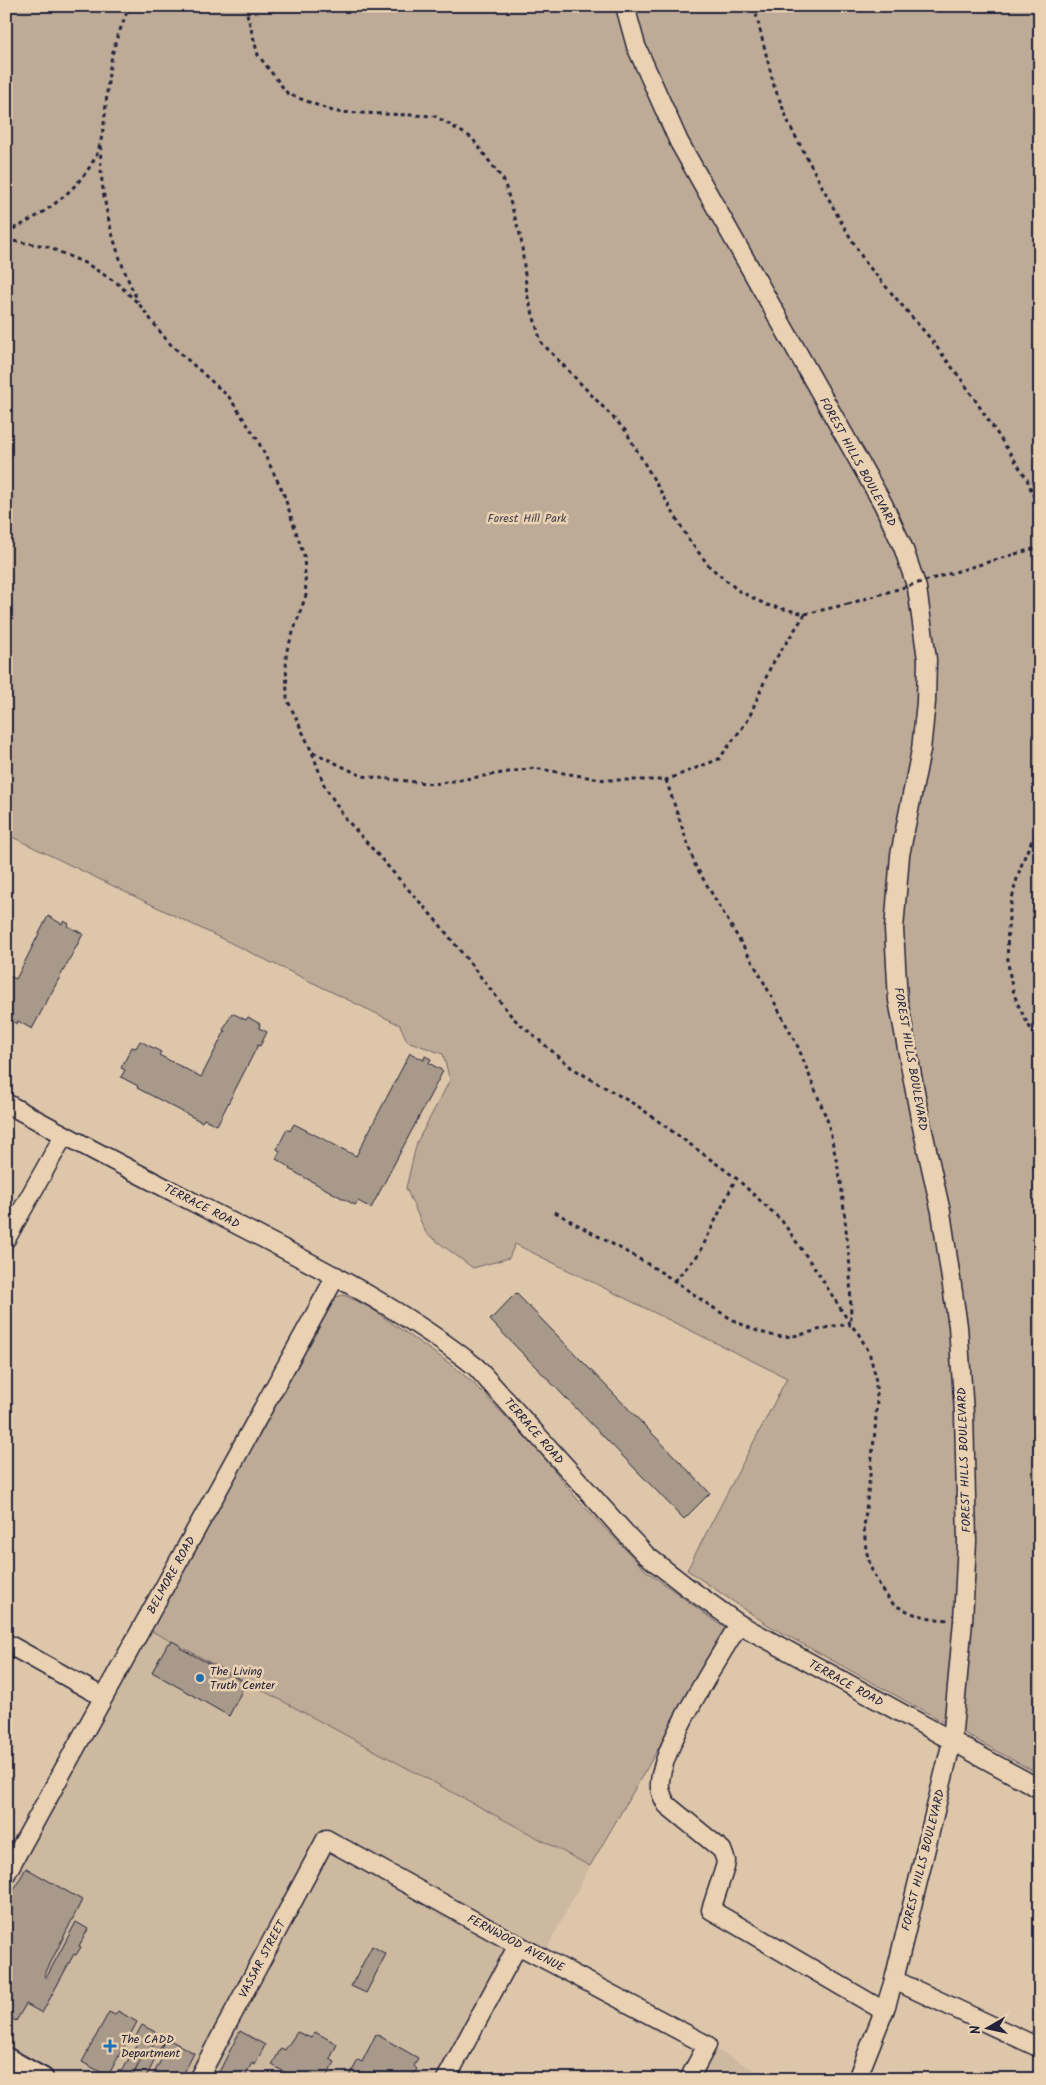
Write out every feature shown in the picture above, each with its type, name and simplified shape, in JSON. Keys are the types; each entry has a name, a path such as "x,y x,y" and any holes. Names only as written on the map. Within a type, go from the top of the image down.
{"main road":[{"path":"6,2060 42,2079"}],"street":[{"name":"FOREST HILLS BOULEVARD","path":"625,6 636,46 679,142 883,504 903,547 917,588 927,659 926,702 921,750 900,855 894,929 898,1000 920,1118 941,1212 958,1326 964,1413 967,1541 963,1621 952,1741 894,1980 857,2079"},
{"name":"TERRACE ROAD","path":"6,1103 336,1276 450,1347 476,1367 646,1554 687,1588 739,1624 1040,1789"},
{"path":"6,1239 64,1135"},
{"name":"BELMORE ROAD","path":"6,1874 336,1276"},
{"path":"739,1624 726,1643 669,1750 661,1774 660,1787 662,1796 667,1805 722,1850 726,1860 725,1868 711,1910 884,2011"},
{"path":"6,1643 103,1697"},
{"name":"FERNWOOD AVENUE","path":"326,1839 518,1945 707,2045 690,2079"},
{"name":"VASSAR STREET","path":"198,2079 326,1839"},
{"path":"446,2079 518,1945"},
{"path":"894,1980 1040,2048"}],"path":[{"path":"128,6 111,59 101,141 102,167 114,240 125,277 139,304"},
{"path":"245,6 258,55 288,94 335,112 435,116 472,138 504,181 521,238 527,294 541,342 625,430 689,540 710,567 739,591 767,605 804,614 848,604 1040,547"},
{"path":"754,6 774,86 790,126 840,220 866,262 929,337 964,383 1027,479 1040,513"},
{"path":"6,232 47,210 72,188 93,164 101,141"},
{"path":"6,240 46,246 87,264 117,283 139,304 168,342 229,397 257,438 283,492 304,556 306,595 286,653 287,699 312,752 324,785 345,818 440,925 513,1018 572,1068 639,1107 736,1178 782,1221 858,1333 869,1352 875,1374 877,1400 873,1458 864,1527 866,1550 872,1571 884,1593 894,1605 928,1618 963,1621"},
{"path":"312,752 362,776 434,784 534,768 605,780 666,780 719,759 748,720 771,666 804,614"},
{"path":"666,780 695,865 758,973 798,1047 828,1122 844,1210 850,1267 851,1325"},
{"path":"1040,828 1031,841 1015,884 1009,931 1009,966 1017,1002 1040,1043"},
{"path":"674,1281 699,1254 736,1178"},
{"path":"555,1212 674,1281 731,1319 757,1332 779,1336 793,1335 840,1324 851,1325"}],"shaded area":[{"path":"148,1629 590,1866 542,1958 518,1945 446,2079 6,2079 6,1874"},
{"path":"707,2045 772,2079 689,2079"}],"green space":[{"name":"Forest Hill Park","path":"6,6 1040,6 1040,1775 768,1625 687,1570 787,1378 515,1244 509,1258 473,1268 426,1233 406,1188 417,1142 450,1080 443,1054 407,1041 400,1025 6,834"},
{"path":"344,1295 369,1307 449,1363 471,1381 538,1450 577,1499 645,1570 727,1630 590,1866 148,1629 327,1302 335,1297"}],"building":[{"path":"48,916 62,924 64,921 69,924 68,926 83,934 32,1029 18,1021 17,1024 6,1018 6,974 16,979"},
{"path":"232,1013 246,1020 248,1017 260,1024 259,1028 267,1032 260,1046 258,1045 217,1125 204,1119 202,1122 137,1088 138,1086 121,1077 125,1070 121,1068 132,1047 136,1048 140,1041 161,1052 159,1055 201,1077 225,1031 223,1030"},
{"path":"410,1053 424,1060 425,1056 431,1059 429,1063 443,1071 371,1208 358,1201 355,1205 289,1169 290,1167 276,1159 280,1151 277,1149 287,1129 290,1131 294,1124 356,1156"},
{"path":"516,1293 710,1493 684,1519 490,1320"},
{"path":"172,1641 181,1646 180,1648 246,1683 229,1716 152,1672 168,1643 170,1644"},
{"path":"26,1868 82,1900 44,1976 46,1978 76,1922 88,1929 79,1946 81,1947 76,1955 74,1954 42,2013 26,2004 16,2021 6,2016 6,1904"},
{"path":"372,1946 386,1954 366,1993 351,1986"},
{"path":"118,2011 137,2022 108,2076 82,2062 109,2012 115,2015"},
{"path":"142,2025 159,2034 149,2053 145,2052 131,2079 113,2079 118,2071 123,2070 138,2041 136,2036"},
{"path":"240,2031 265,2045 255,2065 252,2063 246,2074 254,2079 218,2079 217,2076"},
{"path":"297,2032 311,2038 315,2032 337,2044 330,2059 335,2062 325,2079 297,2079 272,2065 281,2048 285,2050"},
{"path":"159,2034 166,2038 145,2079 131,2079 145,2052 149,2053"},
{"path":"376,2034 418,2058 414,2066 417,2069 411,2079 348,2079 358,2060 362,2062"},
{"path":"166,2038 194,2053 181,2079 151,2079 161,2060 156,2057"}],"place":[{"name":"The Living Truth Center","path":"200,1678"},
{"name":"The CADD Department","path":"110,2046"}]}
